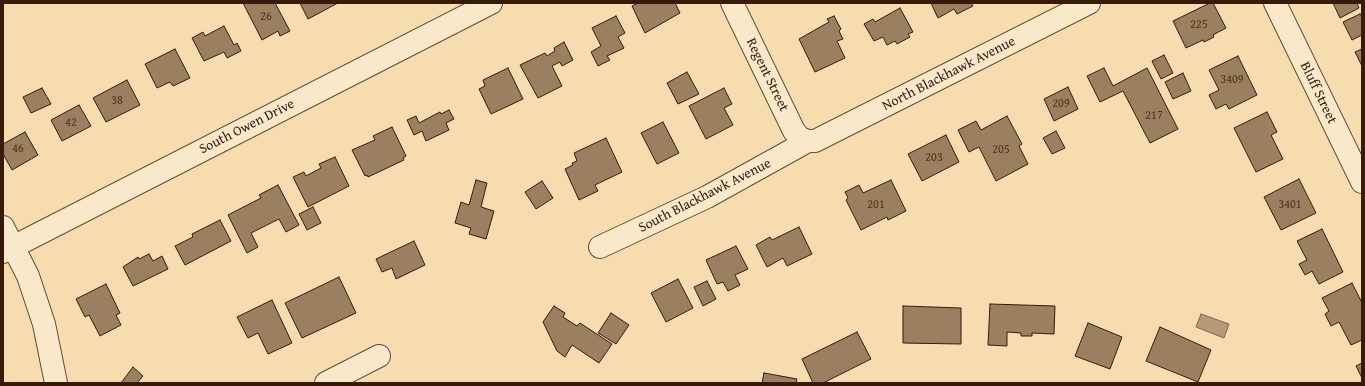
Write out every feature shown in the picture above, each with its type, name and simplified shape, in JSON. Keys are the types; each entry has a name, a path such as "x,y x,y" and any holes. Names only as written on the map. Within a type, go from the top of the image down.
{"street":[{"name":"South Owen Drive","path":"8,249 491,3"},
{"name":"Regent Street","path":"732,3 794,131 800,138 808,141"},
{"name":"North Blackhawk Avenue","path":"808,141 815,141 1089,3"},
{"name":"Bluff Street","path":"1275,3 1359,168"},
{"name":"South Blackhawk Avenue","path":"600,247 707,197 808,141"},
{"path":"3,227 8,249 28,276 44,324 56,383"},
{"path":"326,383 379,356"}],"shaded area":[{"path":"1201,314 1229,324 1224,338 1196,327"}],"building":[{"path":"243,3 275,3 290,31 280,36 278,31 262,40"},
{"path":"300,3 338,3 308,19"},
{"path":"638,3 675,3 680,13 645,33 632,6"},
{"path":"931,3 971,3 973,6 957,14 954,9 938,18"},
{"path":"1210,3 1213,3 1226,28 1204,42 1203,40 1186,48 1173,21"},
{"path":"1333,3 1357,3 1359,8 1340,18"},
{"path":"900,8 913,32 908,34 910,37 897,44 895,41 887,45 883,37 874,41 864,24 873,19 875,22"},
{"path":"1360,14 1362,17 1362,35 1352,40 1343,22"},
{"path":"616,16 625,33 618,37 624,48 607,56 610,60 598,66 591,52 601,46 592,28"},
{"path":"834,16 841,29 839,31 843,39 837,41 845,58 815,72 799,39 829,22 827,19"},
{"path":"224,26 234,45 237,43 241,51 227,58 224,52 204,61 192,38 203,32 205,36"},
{"path":"564,42 573,60 562,66 560,62 552,66 562,86 538,98 520,65 545,53 547,56 555,51 554,48"},
{"path":"175,49 190,78 173,86 170,82 157,88 145,64"},
{"path":"1362,49 1362,66 1355,52"},
{"path":"1164,55 1173,73 1161,79 1152,61"},
{"path":"1238,56 1257,95 1229,109 1226,104 1216,109 1209,95 1219,90 1209,70"},
{"path":"508,68 523,99 491,114 479,89 485,86 483,80"},
{"path":"1104,68 1113,86 1147,68 1178,129 1150,143 1123,91 1100,102 1087,76"},
{"path":"687,72 699,94 678,104 667,83"},
{"path":"1183,73 1191,91 1173,99 1165,82"},
{"path":"127,80 140,105 106,122 93,98"},
{"path":"1068,87 1078,109 1054,121 1044,99"},
{"path":"42,88 51,104 31,113 23,97"},
{"path":"724,88 732,104 724,108 733,125 706,139 689,106"},
{"path":"79,105 91,126 62,141 51,120"},
{"path":"449,110 454,119 446,123 449,130 426,141 422,131 414,135 407,120 416,116 419,123 440,112 441,114"},
{"path":"1267,112 1277,132 1271,135 1283,159 1256,172 1234,128"},
{"path":"1007,116 1022,144 1019,146 1028,164 996,181 979,147 969,152 958,130 976,121 981,130"},
{"path":"663,122 679,153 657,164 641,133"},
{"path":"392,127 406,156 403,158 404,160 368,177 367,175 365,176 352,150 375,140 373,136"},
{"path":"1056,131 1065,148 1052,154 1043,138"},
{"path":"25,132 38,155 12,170 3,154 3,144"},
{"path":"946,135 959,162 922,181 908,154"},
{"path":"606,138 622,172 595,185 598,191 579,200 565,169 577,161 574,153"},
{"path":"335,157 349,186 308,207 293,177 304,172 306,176 321,168 319,164"},
{"path":"1299,179 1316,213 1281,230 1264,197"},
{"path":"476,180 487,183 481,207 494,211 486,239 469,234 471,228 455,223 461,202 469,205"},
{"path":"891,180 906,211 888,220 887,217 861,230 846,200 848,198 845,192 859,185 863,193"},
{"path":"542,181 553,198 536,209 525,192"},
{"path":"278,185 299,225 286,232 279,219 251,233 258,247 247,253 228,215 261,198 259,195"},
{"path":"313,207 321,223 307,230 299,214"},
{"path":"220,220 231,241 185,265 175,246 193,237 192,234"},
{"path":"799,227 812,254 787,266 783,258 767,267 756,245 770,237 772,240"},
{"path":"1322,229 1343,272 1319,284 1312,271 1305,275 1299,264 1307,260 1297,241"},
{"path":"414,241 425,265 396,279 392,268 382,272 376,259"},
{"path":"736,246 748,269 735,275 740,285 728,291 723,282 717,284 706,260"},
{"path":"149,254 153,261 162,256 168,269 133,286 123,267 138,257 139,259"},
{"path":"339,277 356,313 302,338 285,303"},
{"path":"678,279 693,308 666,322 651,293"},
{"path":"707,281 716,299 703,306 694,287"},
{"path":"1352,283 1362,303 1362,340 1351,345 1339,322 1331,326 1325,314 1329,311 1322,298"},
{"path":"106,284 120,313 116,315 121,325 100,336 89,315 85,317 76,299"},
{"path":"272,300 292,343 268,354 258,333 248,338 237,317"},
{"path":"990,304 1055,306 1054,334 1032,333 1032,336 1021,336 1021,333 1007,332 1007,346 988,345"},
{"path":"554,306 565,313 563,317 577,326 580,323 612,344 599,363 572,345 565,357 557,351 543,322"},
{"path":"903,306 961,308 961,344 903,343"},
{"path":"611,313 629,325 616,344 598,333"},
{"path":"1088,323 1122,337 1110,369 1075,356"},
{"path":"1160,327 1211,350 1198,382 1146,361"},
{"path":"857,332 871,359 823,383 813,383 802,359"},
{"path":"1362,363 1362,378 1356,366"},
{"path":"133,367 143,376 137,383 121,383"},
{"path":"764,373 797,379 796,383 762,383"}]}
